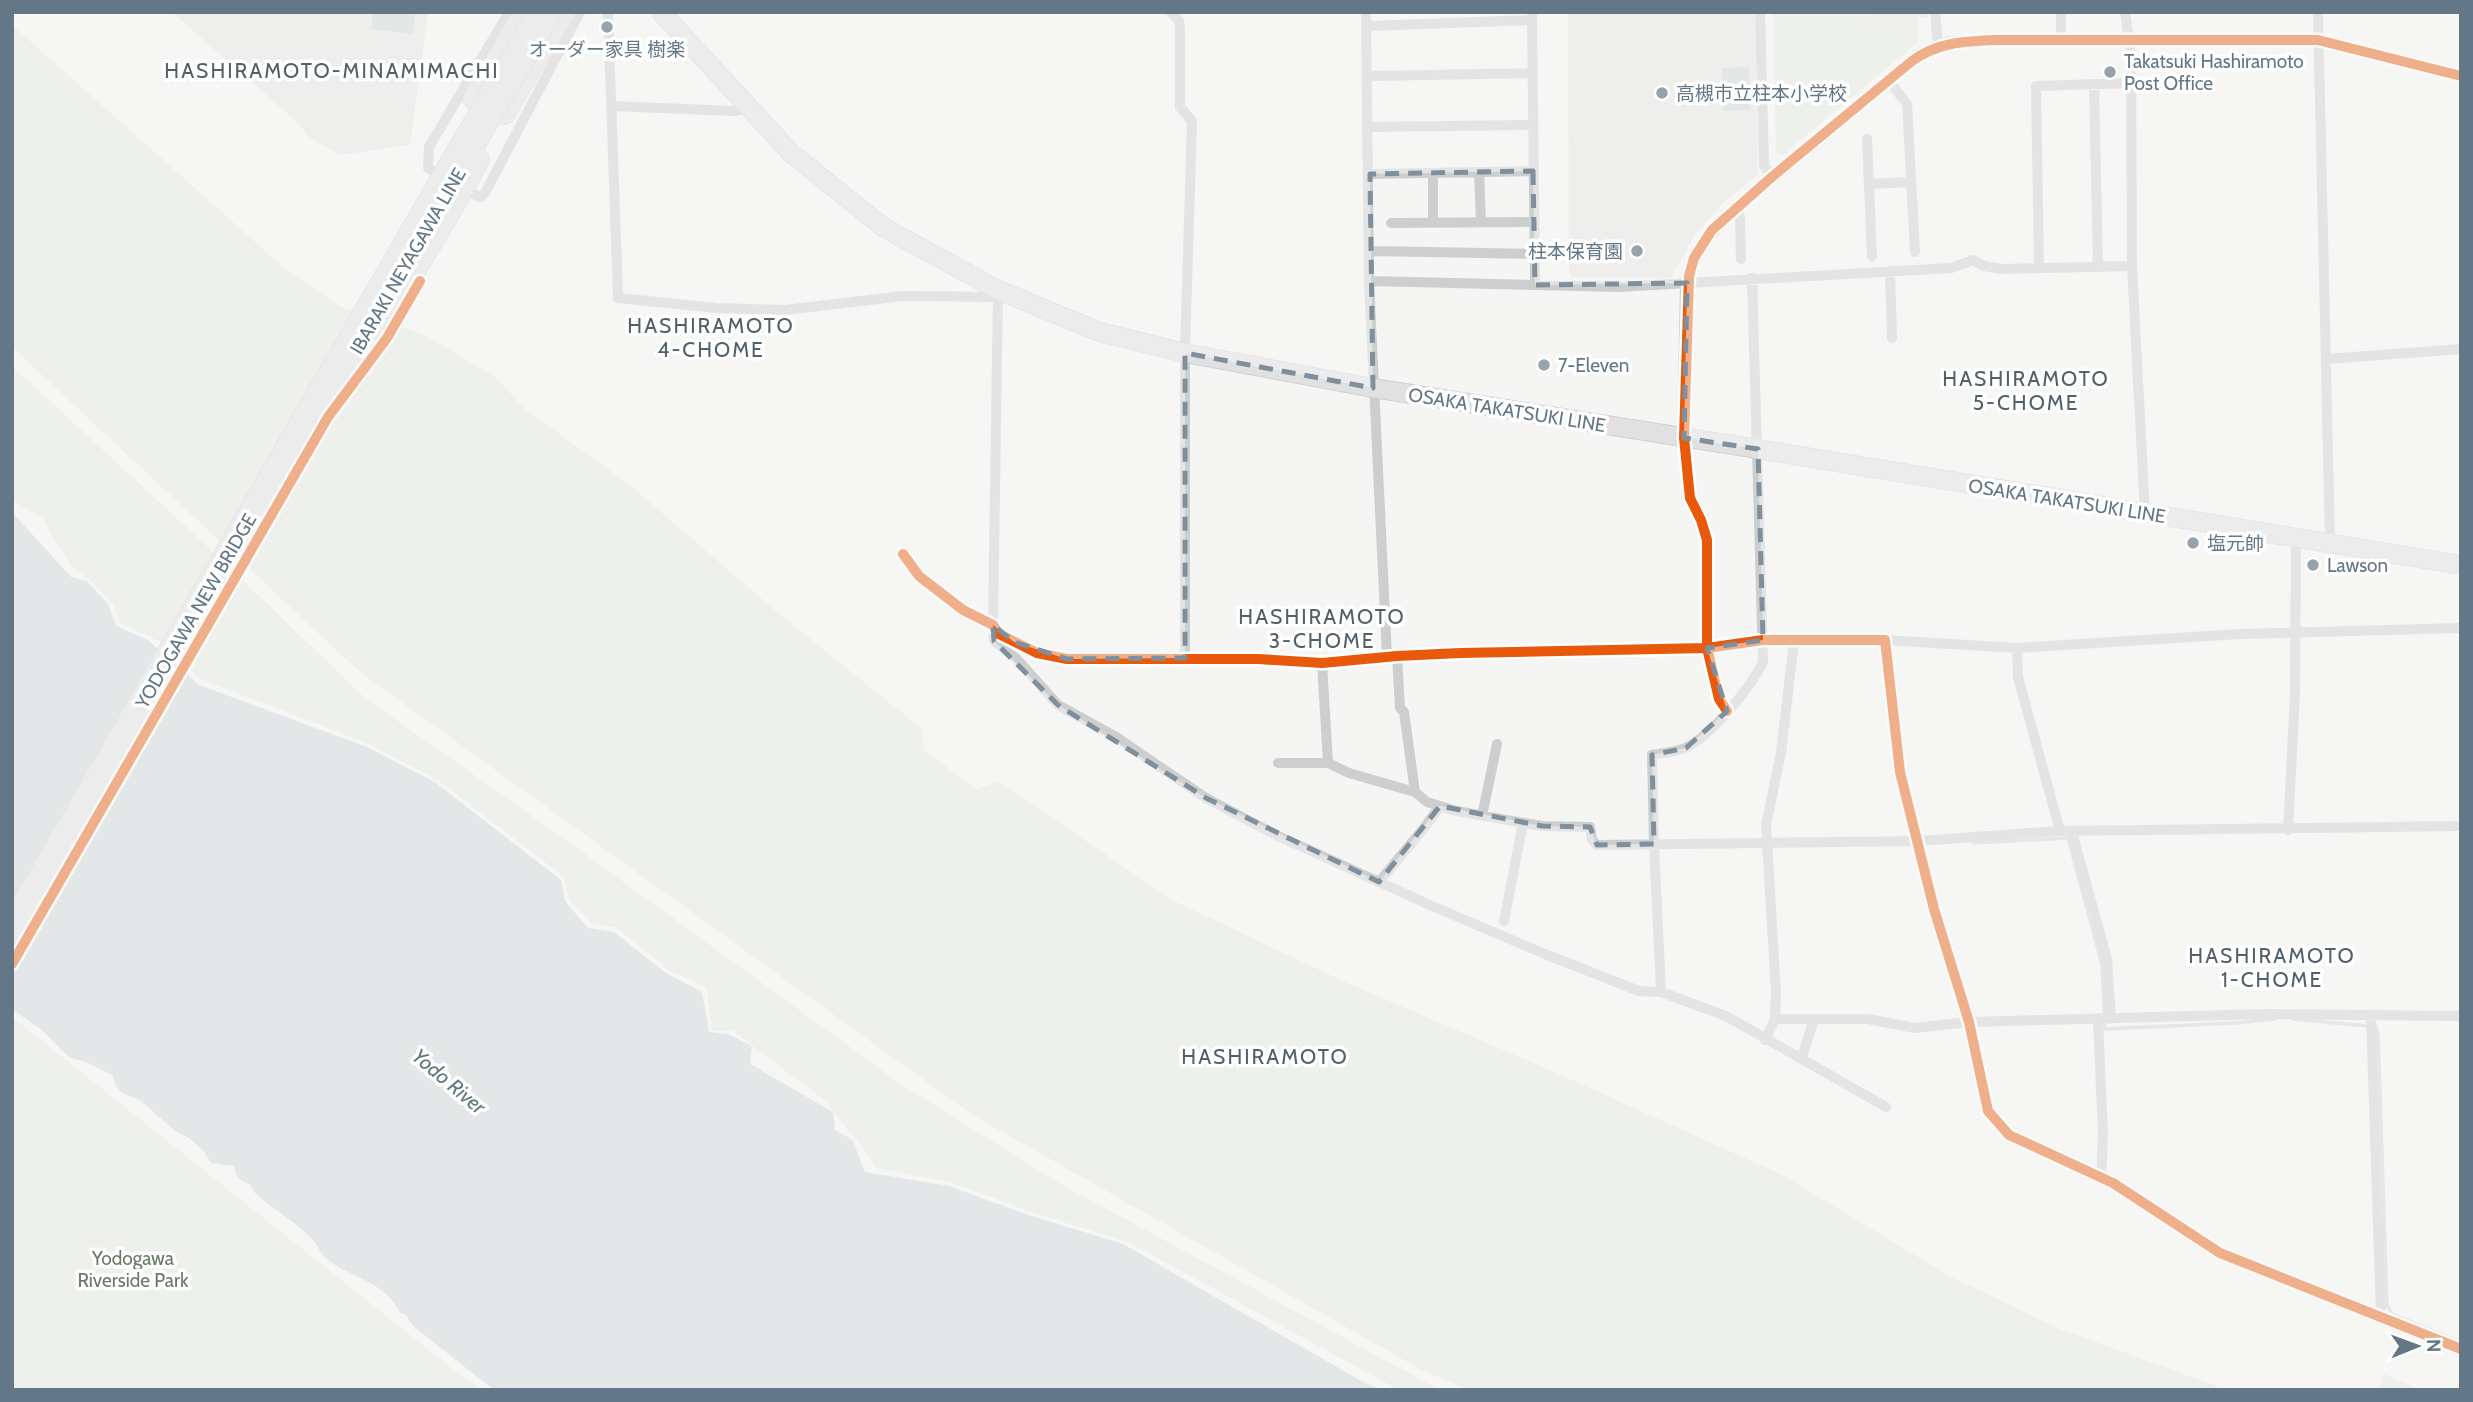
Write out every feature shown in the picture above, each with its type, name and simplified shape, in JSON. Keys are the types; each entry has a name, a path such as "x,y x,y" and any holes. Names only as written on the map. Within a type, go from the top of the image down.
{"main road":[{"path":"396,269 433,205 472,100 523,12"},
{"name":"IBARAKI NEYAGAWA LINE","path":"433,205 537,12"},
{"name":"IBARAKI NEYAGAWA LINE","path":"433,205 553,12"},
{"path":"396,269 433,205 505,115 566,12"},
{"name":"OSAKA TAKATSUKI LINE","path":"661,12 791,153 883,227 998,293 1100,332 1185,354 1373,388 2461,565"},
{"name":"IBARAKI NEYAGAWA LINE","path":"12,946 396,269"},
{"name":"IBARAKI NEYAGAWA LINE","path":"12,921 296,443"}],"street":[{"path":"509,12 429,146 427,157 428,168 480,197 485,193 580,12"},
{"path":"608,12 618,298 717,308 785,310 903,296 998,293 994,641 1017,659 1058,705 1116,737 1206,798 1276,835 1462,919 1639,991 1661,992 1726,1016 1886,1107"},
{"path":"1171,12 1179,21 1180,28 1180,107 1192,121 1185,354 1185,658"},
{"path":"1366,12 1373,388 1392,657 1399,708 1404,712 1415,792"},
{"path":"1760,12 1764,166 1773,176"},
{"path":"1935,12 1938,46"},
{"path":"2060,12 2061,40"},
{"path":"2126,12 2132,83 2132,266 2145,514"},
{"path":"2318,12 2330,544"},
{"path":"1367,26 1532,16 1535,285"},
{"path":"1727,711 1719,699 1707,648 1707,540 1690,498 1684,438 1687,283 1700,247 1712,230 1736,208 1919,55 1938,46 1963,41 2318,40 2461,76"},
{"path":"1368,76 1533,73"},
{"path":"1888,80 1907,104 1915,252"},
{"path":"2039,267 2036,86 2132,83"},
{"path":"2094,84 2098,267"},
{"path":"612,106 734,111 748,108"},
{"path":"1369,127 1532,125"},
{"path":"1867,139 1872,256"},
{"path":"1370,174 1533,171"},
{"path":"1479,172 1481,222"},
{"path":"1433,173 1433,223"},
{"path":"1869,184 1911,183"},
{"path":"1736,208 1740,217 1741,259"},
{"path":"1391,223 1534,222"},
{"path":"1370,251 1535,254"},
{"path":"1369,281 1619,287 1951,268 1973,260 1992,267 2132,266"},
{"path":"1890,271 1892,338"},
{"path":"1661,992 1652,755 1686,748 1713,727 1737,704 1763,662 1752,278"},
{"path":"2326,359 2461,349"},
{"path":"2288,830 2296,632 2296,539"},
{"path":"903,554 919,576 963,610 993,625 999,634 1037,653 1067,659 1258,659 1322,663 1392,657 1707,648 1763,640 1885,640 2017,648 2296,632 2461,628"},
{"path":"1765,1040 1775,1018 1774,947 1766,843 1794,640"},
{"path":"1885,640 1900,772 1934,909 1969,1022 1988,1111 2009,1135 2101,1177 2220,1253 2461,1349"},
{"path":"2017,648 2018,677 2107,959 2111,1020"},
{"path":"1322,663 1328,763"},
{"path":"1482,816 1497,744"},
{"path":"1278,763 1328,763 1349,773 1415,792 1427,802 1482,816 1542,827 1590,827 1592,840 1597,845 1918,841 2066,831 2461,826"},
{"path":"1378,882 1440,806"},
{"path":"1504,921 1523,823"},
{"path":"1775,1018 1868,1019 1915,1027 1969,1022 2267,1014 2461,1016"},
{"path":"2371,1015 2381,1316"},
{"path":"1802,1057 1814,1019"},
{"path":"2098,1020 2103,1135 2101,1177"}],"highlighted area":[{"path":"1533,171 1535,285 1687,283 1684,438 1758,449 1763,640 1707,648 1727,711 1686,748 1652,755 1654,844 1597,845 1590,827 1542,826 1440,806 1379,882 1206,798 1058,705 994,641 993,625 1014,642 1067,659 1185,658 1185,353 1373,388 1370,174"}],"shaded area":[{"path":"172,12 428,12 410,145 340,155 309,137 298,123"},
{"name":"高槻市立柱本小学校","path":"1568,12 1755,12 1758,174 1722,204 1694,236 1671,278 1572,277 1569,273"},
{"path":"1868,12 1928,12 1928,17 1868,19"}],"green space":[{"path":"1773,12 1868,12 1869,19 1917,17 1918,42 1783,155 1776,153"},
{"path":"12,25 282,266 339,306 423,334 495,377 525,409 627,483 783,617 922,729 924,750 976,789 999,782 1174,901 1345,982 1552,1071 1782,1175 1951,1277 2060,1329 2227,1390 1468,1390 1420,1369 971,1114 360,672 12,347"},
{"path":"12,366 209,548 364,697 902,1085 1057,1182 1440,1390 1399,1390 1130,1243 950,1182 876,1168 827,1102 733,1031 712,1030 707,988 669,970 616,927 592,924 570,900 563,876 438,780 369,744 199,678 161,642 120,623 114,606 93,583 71,566 43,519 14,501"},
{"name":"Yodogawa Riverside Park","path":"12,1017 450,1367 483,1390 12,1390"},
{"path":"2384,1374 2420,1390 2379,1390"}],"water":[{"path":"373,12 415,12 413,34 371,29"},
{"path":"1749,67 1750,110 1723,111 1722,68"},
{"name":"Yodo River","path":"12,512 71,577 87,581 108,604 116,626 148,640 199,685 367,747 436,783 561,880 565,901 588,928 614,932 666,973 702,992 709,1032 728,1034 752,1046 750,1064 833,1112 835,1130 853,1140 865,1172 949,1186 1022,1213 1123,1244 1363,1382 1382,1390 494,1390 413,1326 386,1294 327,1259 313,1240 255,1193 250,1184 237,1176 234,1166 211,1163 203,1150 189,1138 175,1131 140,1100 122,1093 112,1075 69,1057 43,1031 12,1009"}],"waterway":[{"path":"1973,843 2068,838 2102,964 2105,1029 2274,1019"},
{"path":"2292,1019 2368,1026"},
{"path":"2376,1027 2387,1305 2392,1314 2461,1342"}],"cycle path":[{"path":"1727,711 1719,699 1707,648 1707,540 1690,498 1684,438 1689,276 1694,258 1712,230 1773,176 1912,61 1942,46 1963,42 2318,40 2461,76"},
{"name":"YODOGAWA NEW BRIDGE","path":"12,964 328,417 387,338 420,281"},
{"path":"903,554 919,576 963,610 993,625 999,634 1037,653 1067,659 1258,659 1322,663 1460,653 1707,648 1763,640 1885,640 1900,772 1934,909 1969,1022 1988,1111 2009,1135 2113,1183 2220,1253 2461,1349"}],"place":[{"name":"オーダー家具 樹楽","path":"607,27"},
{"name":"Takatsuki Hashiramoto Post Office","path":"2110,72"},
{"name":"高槻市立柱本小学校","path":"1662,93"},
{"name":"柱本保育園","path":"1637,251"},
{"name":"7-Eleven","path":"1544,365"},
{"name":"塩元帥","path":"2193,543"},
{"name":"Lawson","path":"2313,565"}],"district":[{"name":"HASHIRAMOTO-MINAMIMACHI","path":"332,70"},
{"name":"HASHIRAMOTO 4-CHOME","path":"711,337"},
{"name":"HASHIRAMOTO 5-CHOME","path":"2026,390"},
{"name":"HASHIRAMOTO 3-CHOME","path":"1322,628"},
{"name":"HASHIRAMOTO 1-CHOME","path":"2272,967"},
{"name":"HASHIRAMOTO","path":"1265,1056"}]}
